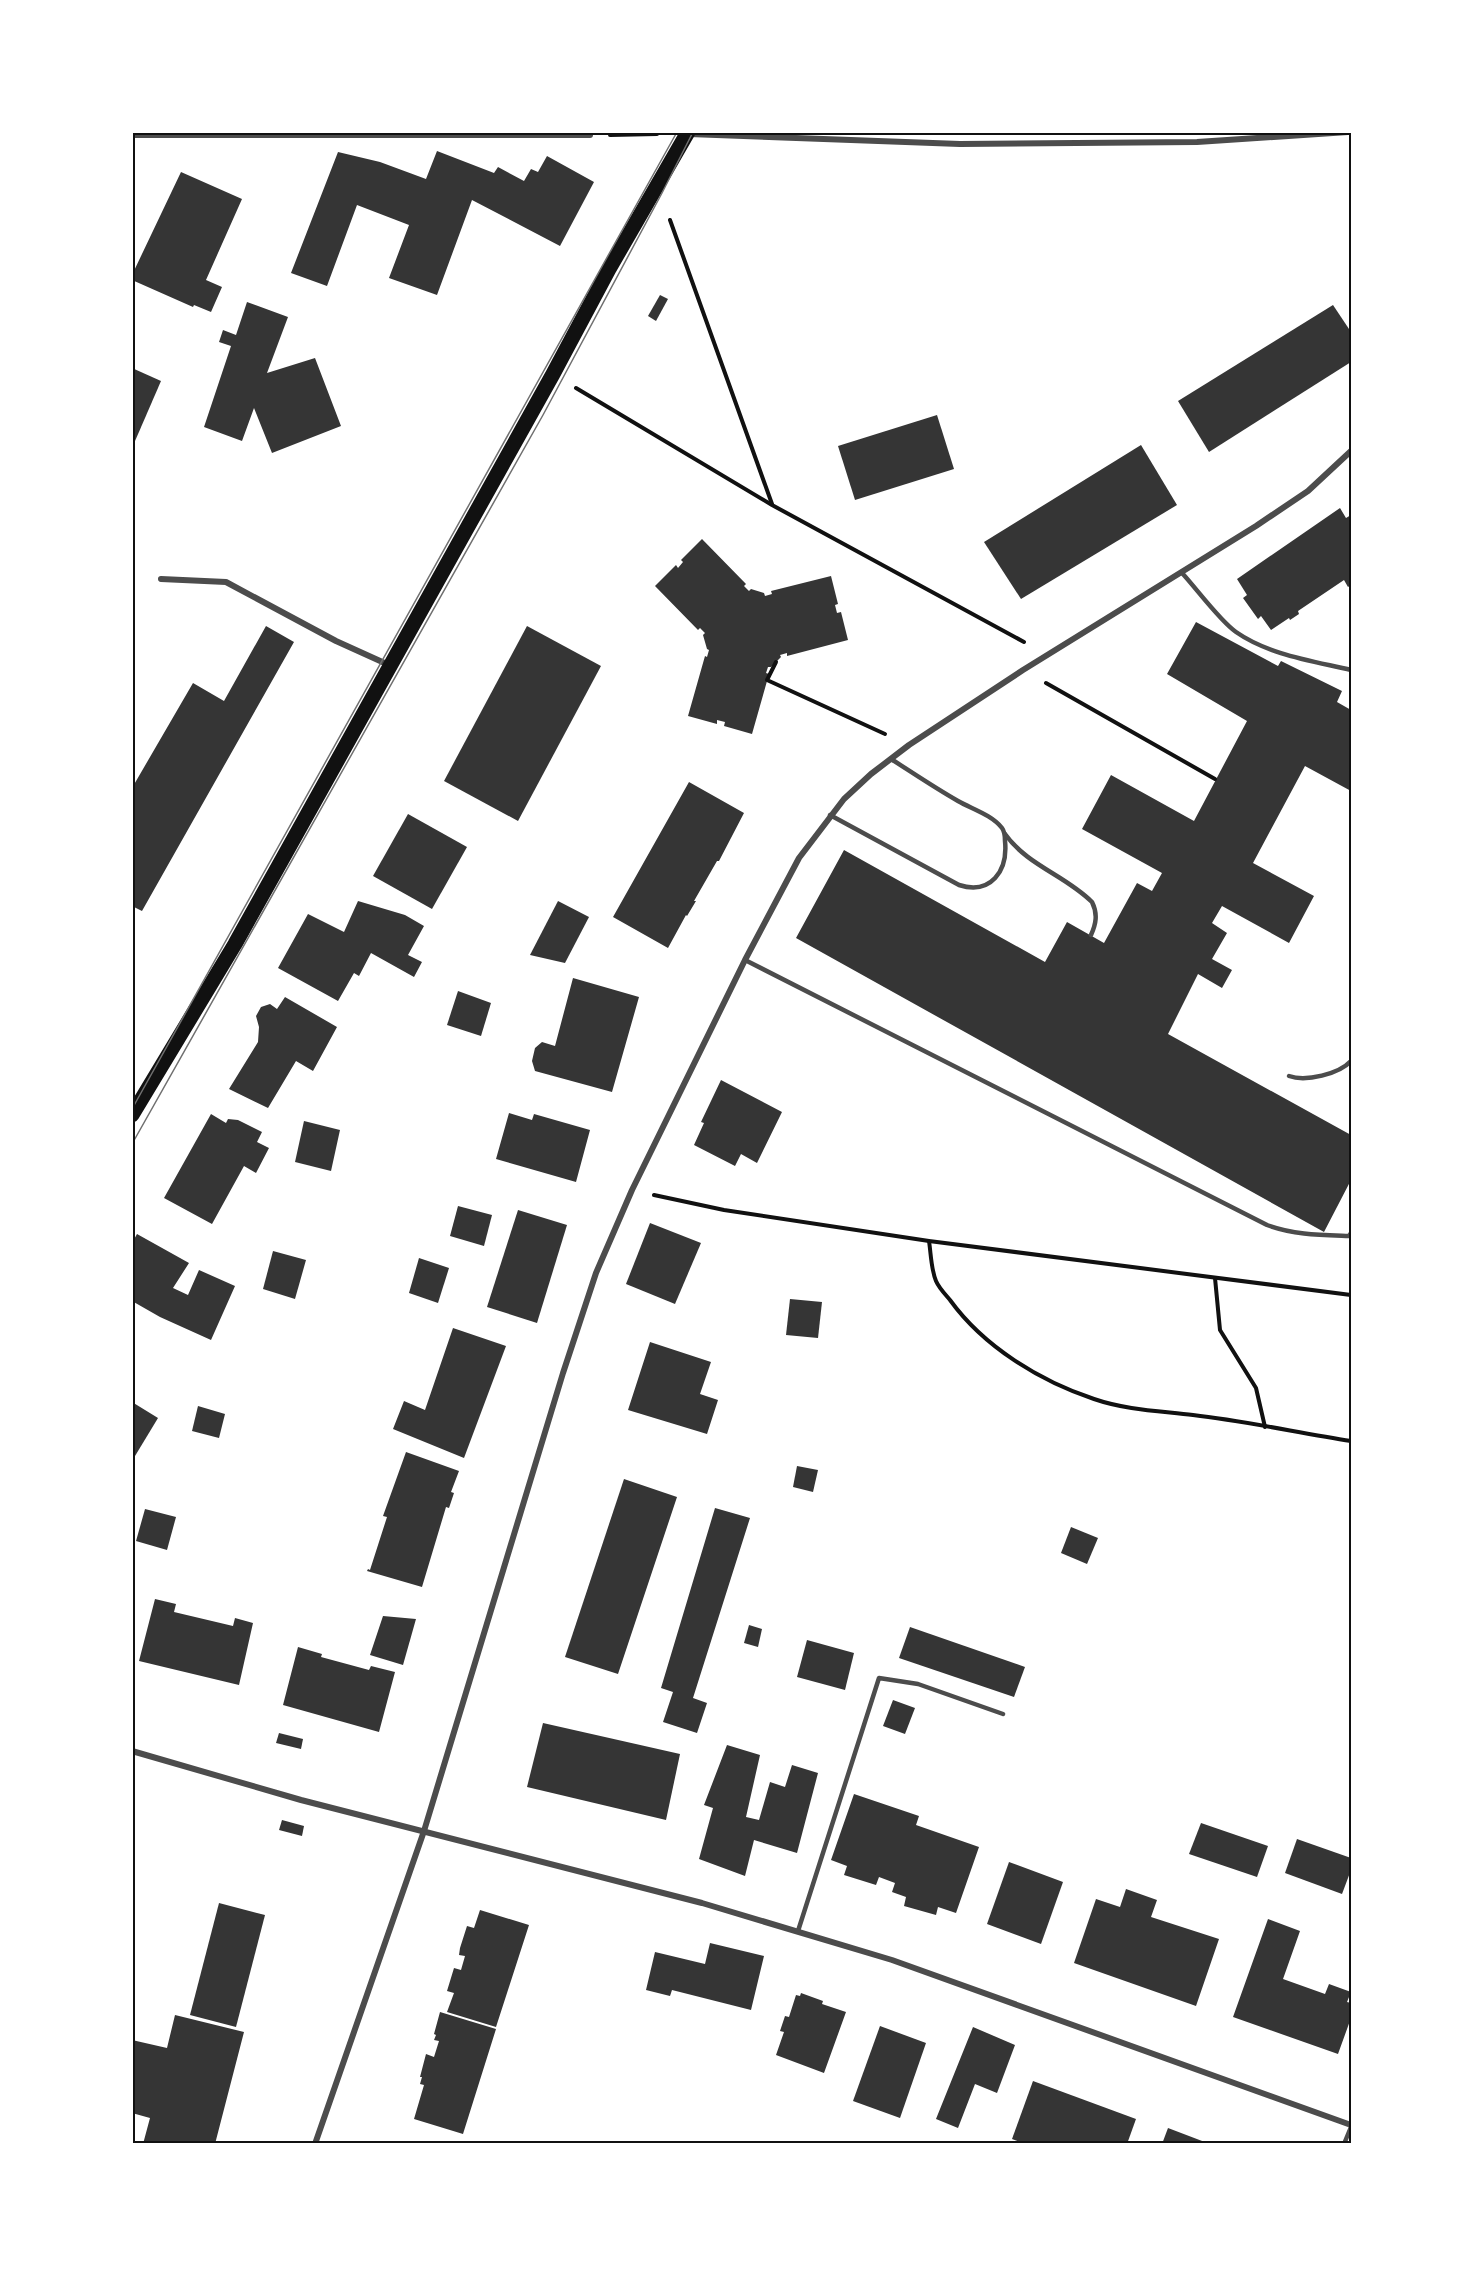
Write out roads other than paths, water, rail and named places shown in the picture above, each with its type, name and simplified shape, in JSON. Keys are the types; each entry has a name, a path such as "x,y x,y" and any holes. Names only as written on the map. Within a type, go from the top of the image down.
{"main road":[{"path":"132,1115 235,944 688,133"}],"street":[{"path":"688,133 960,144 1197,142 1348,132"},
{"path":"132,135 590,135"},
{"path":"315,2144 424,1831 585,1304 603,1254 745,960 799,858 830,815 858,787 909,745 1023,670 1182,573 1308,490 1351,452"},
{"path":"161,579 226,582 336,641 389,665"},
{"path":"132,1751 301,1800 702,1903 798,1931 892,1960 1351,2126"}],"lane":[{"path":"1182,573 1234,631 1266,647 1351,670"},
{"path":"891,759 987,817 1002,828 1014,847 1025,856 1092,902 1096,910 1096,922 1091,935"},
{"path":"830,815 969,889 980,887 996,879 1006,858 1005,834"},
{"path":"745,960 1267,1225 1288,1233 1349,1236 1351,1233"},
{"path":"1289,1076 1296,1078 1335,1072 1343,1069 1351,1061"},
{"path":"798,1931 879,1678 918,1684 1003,1714"},
{"path":"1344,2144 1351,2126"}],"tram line":[{"path":"132,1109 677,132"},
{"path":"132,1144 543,415 693,132"}]}
